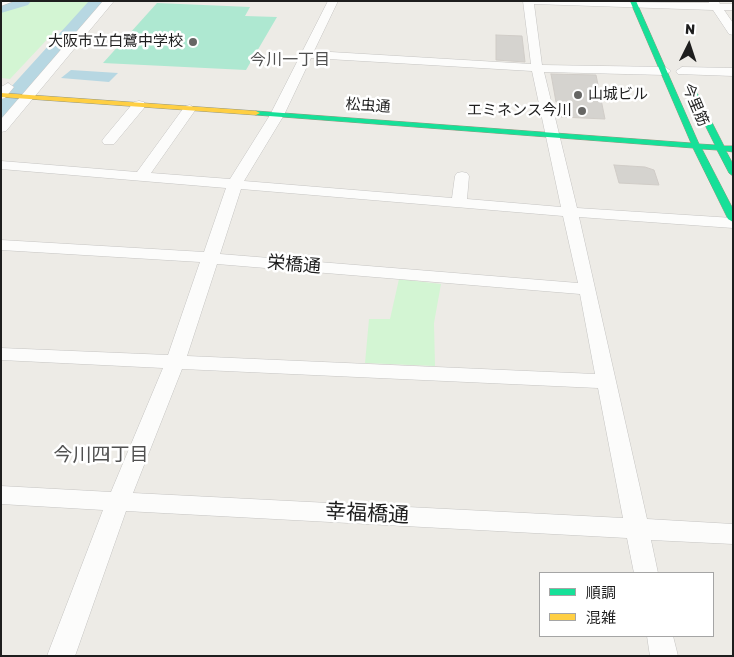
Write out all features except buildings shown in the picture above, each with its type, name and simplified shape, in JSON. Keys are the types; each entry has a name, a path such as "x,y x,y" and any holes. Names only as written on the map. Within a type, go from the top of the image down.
{"street":[{"path":"1,4 8,1"},
{"path":"1,128 109,1"},
{"path":"61,656 118,502 175,362 235,184 279,111 334,1"},
{"path":"646,572 635,528 587,290 537,68 528,1 714,4 733,7"},
{"name":"今里筋","path":"634,3 697,147 733,219"},
{"path":"648,3 654,16"},
{"path":"714,4 733,32"},
{"path":"308,54 537,68 665,71"},
{"path":"680,67 733,72"},
{"name":"今里筋","path":"680,67 733,173"},
{"name":"松虫通","path":"4,91 550,129 733,138"},
{"name":"松虫通","path":"32,93 190,109 279,111"},
{"path":"109,141 139,105"},
{"path":"141,176 190,109"},
{"name":"松虫通","path":"550,129 697,147 733,149"},
{"path":"1,165 570,212 733,223"},
{"path":"459,203 462,176"},
{"name":"栄橋通","path":"1,245 211,258 587,290"},
{"path":"1,354 605,381"},
{"name":"幸福橋通","path":"1,495 733,534"},
{"path":"660,637 664,656"}],"green space":[{"path":"32,1 92,1 67,30 56,30 10,79 1,78 1,11"},
{"path":"157,3 250,7 245,16 277,17 246,70 103,63"},
{"path":"399,279 441,284 434,323 435,366 365,363 369,319 390,319"}],"water":[{"path":"71,70 118,73 109,82 61,78"}],"waterway":[{"path":"1,7 21,1"},
{"path":"1,114 100,1"}],"traffic: fast":[{"path":"633,1 691,136 733,219"},
{"path":"690,87 733,173"},
{"path":"256,113 733,149"}],"traffic: slow":[{"path":"1,95 256,113"}],"place":[{"name":"大阪市立白鷺中学校","path":"193,42"},
{"name":"山城ビル","path":"578,95"},
{"name":"エミネンス今川","path":"582,111"}],"district":[{"name":"今川一丁目","path":"290,60"},
{"name":"今川四丁目","path":"101,456"}]}
